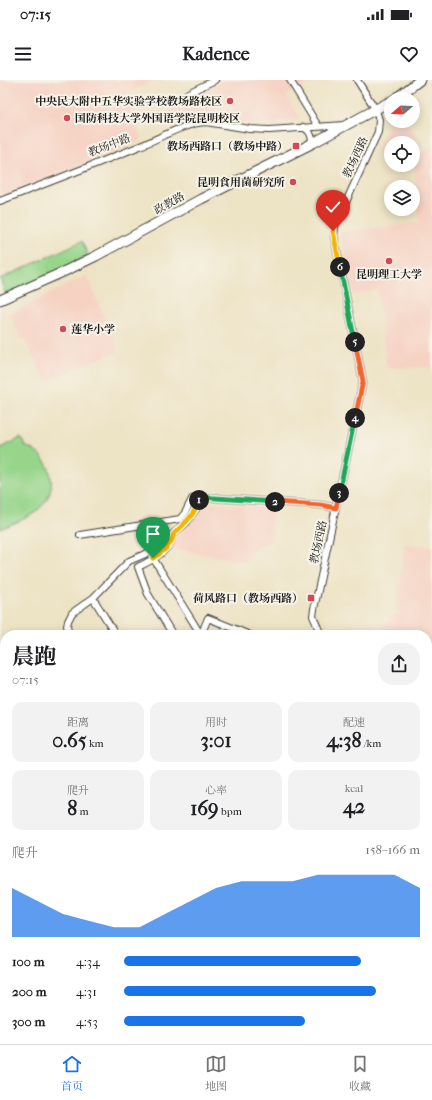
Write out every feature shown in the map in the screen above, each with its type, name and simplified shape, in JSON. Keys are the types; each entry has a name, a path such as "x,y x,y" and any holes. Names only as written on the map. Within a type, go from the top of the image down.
{"main road":[{"path":"404,92 420,80"},
{"name":"教场中路","path":"348,125 384,105"},
{"name":"政教路","path":"0,300 96,256 201,199 348,125"}],"street":[{"path":"188,93 215,80"},
{"path":"290,80 318,126"},
{"path":"357,80 376,110"},
{"name":"教场西路","path":"319,630 314,616 314,609 363,381 333,231 378,132 379,120 376,110"},
{"name":"教场中路","path":"0,201 190,125 199,123 206,122 250,129 269,130 348,125"},
{"path":"303,127 311,134 312,143"},
{"path":"80,535 180,519 186,513 192,499 200,497 321,505 336,508"},
{"path":"68,630 67,626 70,617 78,608 93,598 129,561 152,551 187,522 196,509 200,497"},
{"path":"171,630 148,594 138,566 160,554 167,548 173,539 174,534"},
{"path":"153,558 198,630"},
{"path":"93,598 113,630"},
{"path":"203,630 208,618 238,630"}],"shaded area":[{"name":"国防科技大学外国语学院昆明校区","path":"0,80 153,80 125,96 142,140 0,198"},
{"name":"中央民大附中五华实验学校教场路校区","path":"225,80 317,80 286,95 300,119 278,121 278,125 264,126 237,123 249,115 237,122 206,117 177,126 169,109"},
{"path":"388,128 411,128 416,136 384,136"},
{"path":"384,136 384,153 377,151"},
{"name":"昆明理工大学","path":"432,146 432,367 387,368 377,290 354,295 340,232 419,223 420,180 416,180 415,172 420,172 420,155"},
{"name":"莲华小学","path":"87,275 118,351 48,380 41,372 24,338 21,339 13,320 8,315"},
{"path":"205,503 273,508 270,542 257,545 244,562 170,548"},
{"path":"404,544 432,546 432,630 379,630 398,612"}],"green space":[{"path":"82,241 88,256 6,295 0,279"},
{"path":"21,438 25,446 42,457 47,465 51,483 50,492 46,501 31,515 0,529 0,448"}],"place":[{"name":"中央民大附中五华实验学校教场路校区","path":"230,101"},
{"name":"国防科技大学外国语学院昆明校区","path":"67,118"},
{"name":"教场西路口（教场中路）","path":"296,146"},
{"name":"昆明食用菌研究所","path":"293,182"},
{"name":"昆明理工大学","path":"389,261"},
{"name":"莲华小学","path":"63,329"},
{"name":"荷风路口（教场西路）","path":"311,598"}],"route":[{"path":"153,558 167,548 173,539 174,534 187,522 196,509 200,497 321,505 336,508 363,381 333,231"}]}
